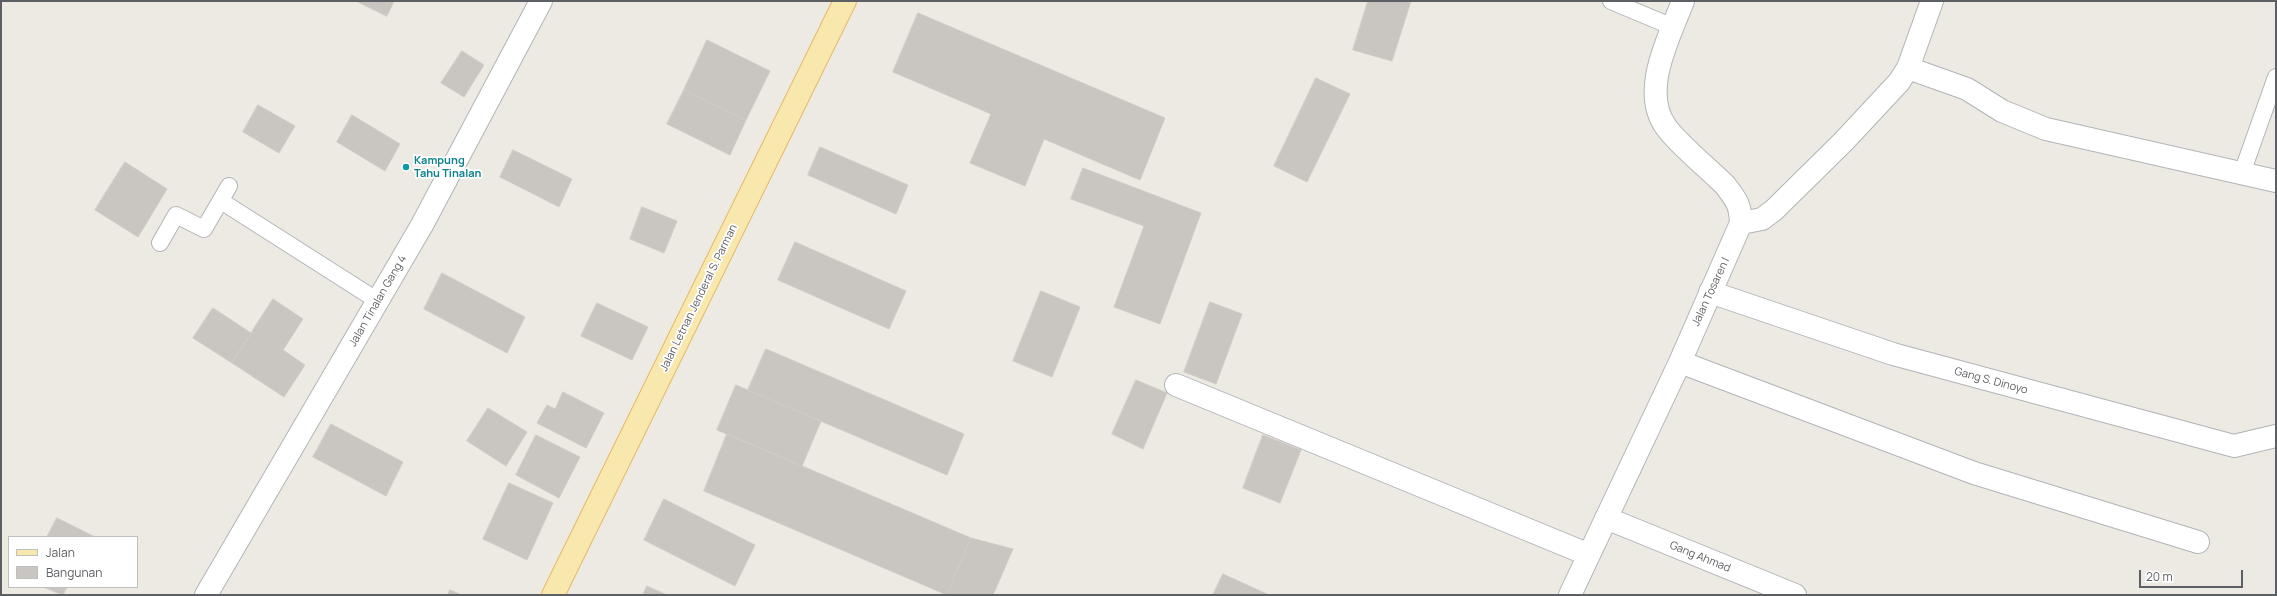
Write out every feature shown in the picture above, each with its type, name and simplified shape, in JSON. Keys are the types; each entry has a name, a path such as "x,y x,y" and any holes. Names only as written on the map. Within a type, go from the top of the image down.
{"main road":[{"name":"Jalan Letnan Jenderal S. Parman","path":"553,595 845,1"}],"street":[{"name":"Jalan Tinalan Gang 4","path":"206,595 422,225 540,1"},
{"path":"1683,1 1656,78 1656,106 1667,128 1725,185 1733,196 1740,207 1741,224 1762,219 1774,210 1899,82 1908,68 1932,1"},
{"path":"1908,68 1968,89 2002,111 2046,129 2276,181"},
{"name":"Jalan Tosaren I","path":"1570,595 1588,554 1680,362 1741,224"},
{"name":"Gang S. Dinoyo","path":"1710,292 1893,354 2234,446 2276,436"},
{"path":"1680,362 1974,473 2198,542"},
{"path":"1176,385 1588,554"},
{"name":"Gang Ahmad","path":"1606,518 1795,595"}],"lane":[{"path":"1611,1 1673,27"},
{"path":"2242,173 2276,77"},
{"path":"160,243 176,215 204,229 229,186"},
{"path":"221,200 378,301"}],"building":[{"path":"356,1 394,1 387,16"},
{"path":"1368,1 1411,1 1392,61 1353,50"},
{"path":"918,13 1165,118 1140,180 1044,139 1025,186 970,163 991,114 893,72"},
{"path":"707,40 770,71 746,120 684,90"},
{"path":"462,51 484,65 464,97 441,83"},
{"path":"1316,78 1350,94 1307,182 1274,166"},
{"path":"684,90 746,120 730,155 667,124"},
{"path":"258,105 295,126 279,153 243,132"},
{"path":"352,115 400,144 385,171 337,142"},
{"path":"820,147 908,185 896,214 808,175"},
{"path":"513,150 572,179 559,207 500,177"},
{"path":"125,162 167,189 138,237 95,210"},
{"path":"1083,168 1201,213 1160,324 1114,307 1144,226 1071,199"},
{"path":"642,207 677,221 664,253 630,239"},
{"path":"795,242 906,291 889,329 778,280"},
{"path":"442,273 525,317 507,353 424,309"},
{"path":"1041,291 1080,307 1052,377 1013,361"},
{"path":"273,299 303,319 283,350 305,365 284,397 232,363"},
{"path":"1210,302 1242,314 1216,384 1184,372"},
{"path":"597,303 648,327 632,360 581,336"},
{"path":"213,308 251,333 232,363 193,338"},
{"path":"766,349 964,434 947,475 748,390"},
{"path":"1136,380 1167,393 1143,449 1112,434"},
{"path":"736,385 821,421 802,466 717,430"},
{"path":"563,392 604,413 586,448 537,423 547,405 555,409"},
{"path":"488,408 527,432 506,466 467,441"},
{"path":"331,424 403,462 386,496 313,457"},
{"path":"727,434 971,538 947,595 704,491"},
{"path":"536,435 580,457 559,498 516,475"},
{"path":"1263,435 1301,450 1280,503 1243,488"},
{"path":"509,483 553,503 527,560 483,539"},
{"path":"664,499 755,545 735,586 644,540"},
{"path":"57,518 93,536 48,536"},
{"path":"971,538 1013,549 993,595 947,595"},
{"path":"1223,574 1269,595 1213,595"},
{"path":"647,586 667,595 643,595"},
{"path":"46,588 66,588 63,595"},
{"path":"450,590 462,595 448,595"}],"place":[{"name":"Kampung Tahu Tinalan","path":"406,167"}]}
